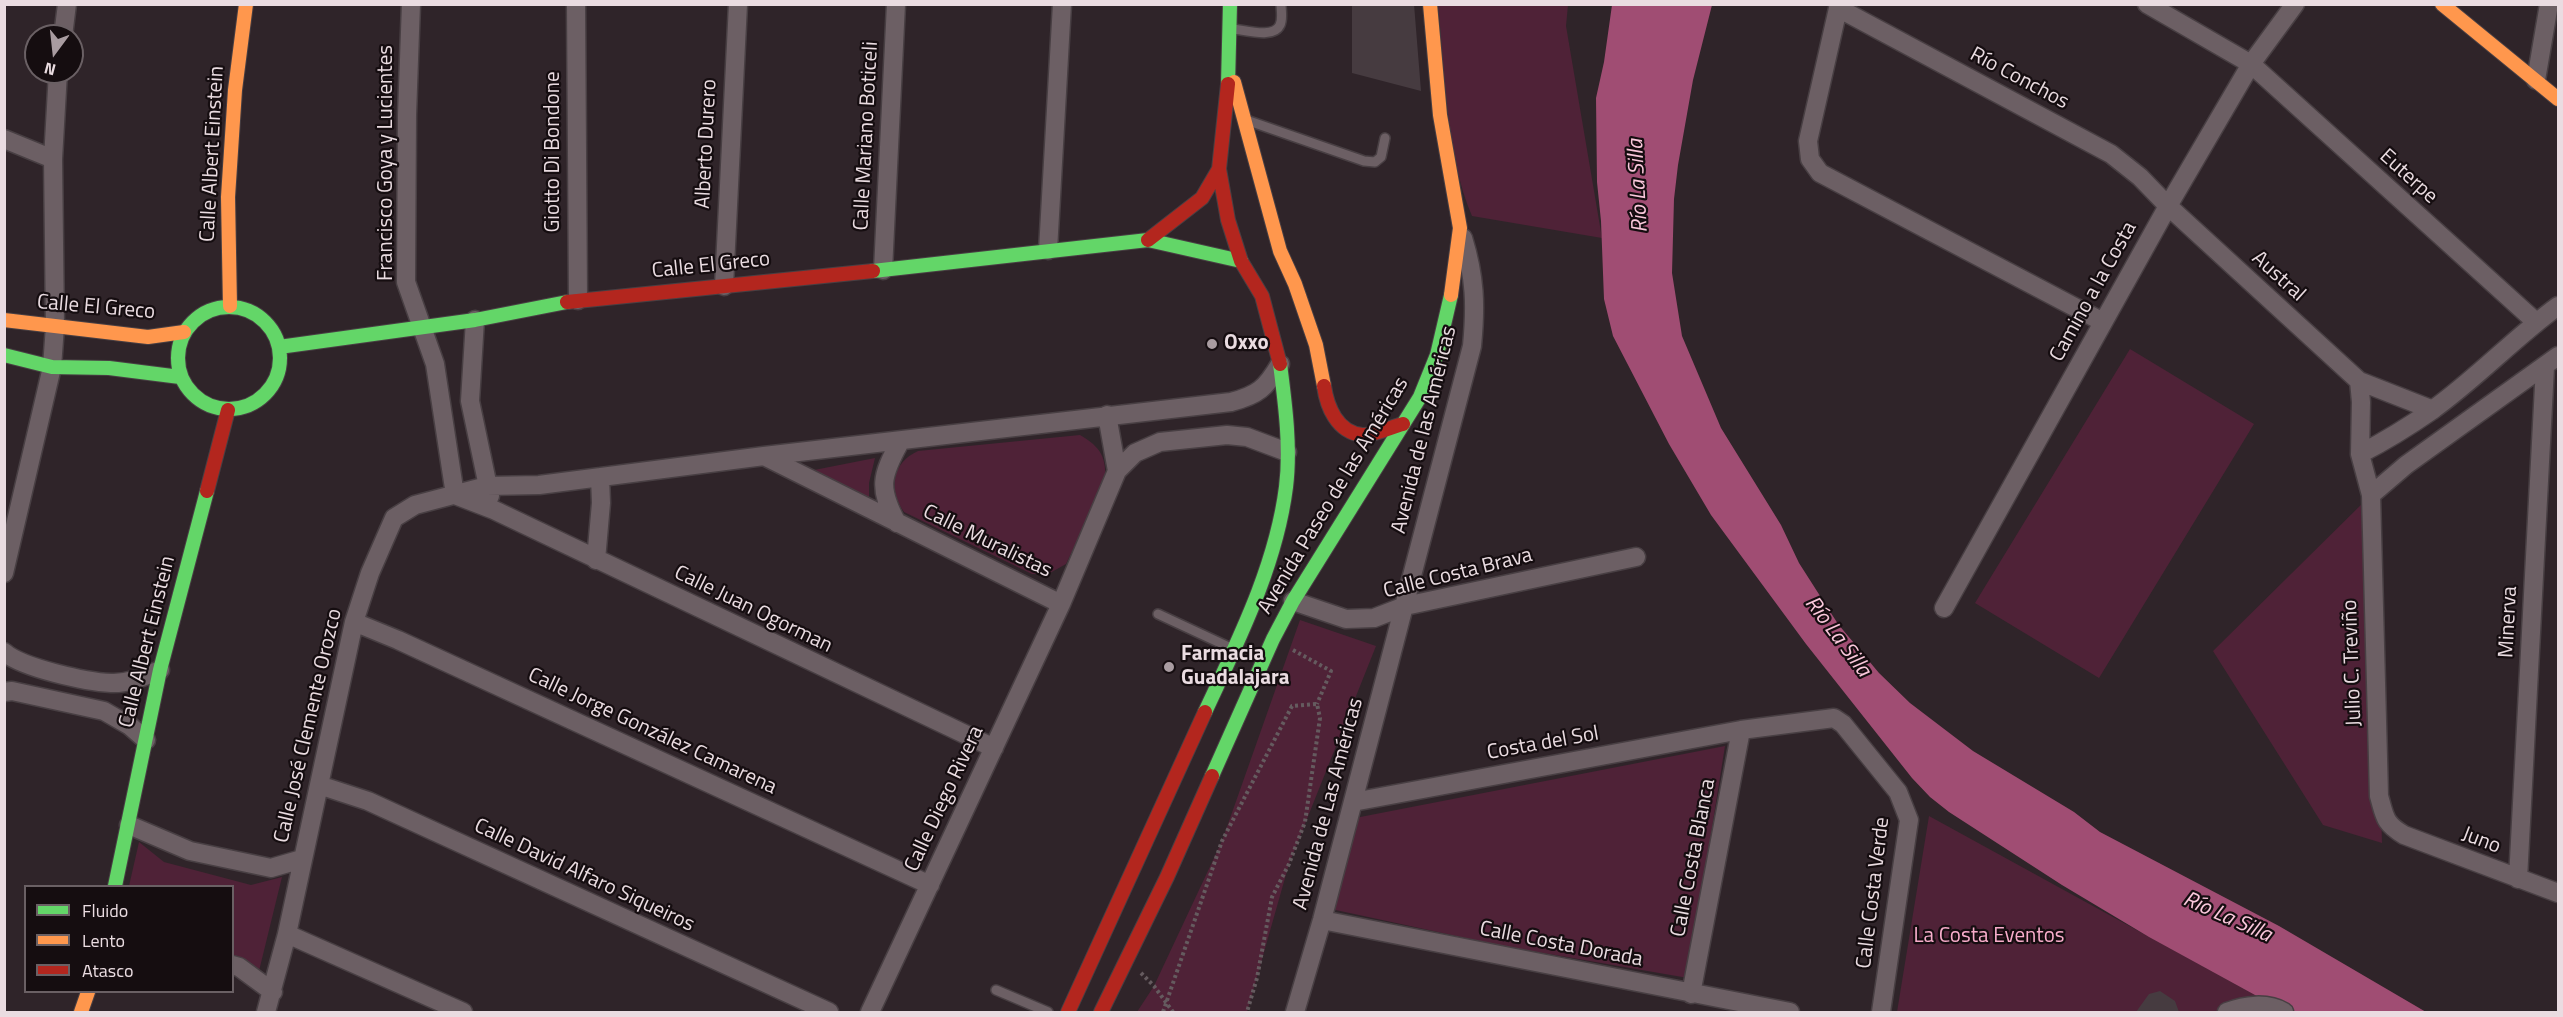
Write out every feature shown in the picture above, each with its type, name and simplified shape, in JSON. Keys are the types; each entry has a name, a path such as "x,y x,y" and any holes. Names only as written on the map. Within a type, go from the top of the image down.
{"street":[{"path":"64,24 67,4"},
{"name":"Calle Albert Einstein","path":"230,306 228,197 235,90 246,4"},
{"name":"Francisco Goya y Lucientes","path":"411,4 407,116 406,282 420,327 435,364 455,495"},
{"name":"Giotto Di Bondone","path":"576,4 578,300"},
{"name":"Alberto Durero","path":"724,286 738,4"},
{"name":"Calle Mariano Boticeli","path":"883,270 896,4"},
{"path":"1048,250 1062,4"},
{"name":"Avenida Paseo de las Américas","path":"1068,1012 1234,649 1271,553 1286,487 1287,452 1280,364 1262,296 1241,261 1227,220 1219,169 1230,70 1230,4"},
{"name":"Avenida Paseo de las Américas","path":"1101,1012 1167,877 1273,639 1293,601 1420,397 1437,355 1455,279 1460,228 1440,115 1430,4"},
{"name":"Euterpe","path":"2147,4 2251,64 2536,322"},
{"name":"Camino a la Costa","path":"1944,608 2168,206 2251,64 2295,4"},
{"path":"2442,4 2559,99"},
{"path":"2536,80 2549,4"},
{"path":"1839,6 1808,141 1810,159 1820,173 2103,322"},
{"name":"Río Conchos","path":"1839,6 2111,154 2140,177 2168,206"},
{"path":"1230,70 1280,251 1295,284 1323,372 1326,401 1334,418 1350,430 1363,435 1404,424"},
{"path":"6,562 52,367 55,326 52,159 57,84"},
{"path":"4,139 52,159"},
{"path":"1148,240 1202,198 1219,169"},
{"name":"Austral","path":"2168,206 2359,381 2433,410"},
{"name":"Avenida de las Américas","path":"1405,606 1472,346 1475,296 1472,269 1460,228"},
{"name":"Calle El Greco","path":"279,347 476,320 578,300 883,270 1148,240 1241,261"},
{"path":"1262,296 1284,314"},
{"path":"230,306 246,310 261,318 273,331 279,347 280,365 274,383 262,397 246,406 228,410 213,407 199,400 188,390 180,377 177,362 178,346 184,332 196,318 211,309 230,306"},
{"path":"2359,381 2360,453 2392,437 2433,410 2536,322 2559,306"},
{"name":"Calle El Greco","path":"4,320 148,337 184,332"},
{"path":"476,320 470,401 494,510"},
{"path":"1296,327 1307,341 1323,372"},
{"path":"4,355 52,367 109,368 180,377"},
{"path":"2371,495 2406,465 2552,362"},
{"name":"Minerva","path":"2518,879 2552,362"},
{"path":"487,486 538,485 764,456 1231,402 1250,398 1268,385 1280,364"},
{"name":"Calle Albert Einstein","path":"115,885 160,670 228,410"},
{"path":"1107,415 1117,471"},
{"name":"Calle Muralistas","path":"764,456 1061,604 1117,471 1135,453 1160,442 1227,435 1247,437 1287,452"},
{"path":"897,523 886,502 884,483 887,465 900,442"},
{"name":"Julio C. Treviño","path":"2360,453 2371,495 2379,796 2390,827"},
{"path":"596,560 601,503 600,477"},
{"name":"Calle José Clemente Orozco","path":"266,1012 287,934 354,622 370,573 394,518 415,505 487,486"},
{"name":"Calle Juan Ogorman","path":"455,495 494,510 994,748"},
{"name":"Calle Costa Brava","path":"1293,601 1346,619 1374,618 1405,606 1636,557"},
{"name":"Calle Diego Rivera","path":"870,1012 1061,604"},
{"name":"Avenida de Las Américas","path":"1295,1012 1322,920 1405,606"},
{"name":"Calle Jorge González Camarena","path":"354,622 398,640 930,885"},
{"path":"4,652 22,663 44,670 112,684 132,681 160,670"},
{"path":"4,693 12,691 104,711 130,726 146,740"},
{"name":"Calle Costa Verde","path":"1741,730 1834,718 1843,724 1898,792 1909,820 1881,1012"},
{"name":"Costa del Sol","path":"1353,801 1741,730"},
{"name":"Calle Costa Blanca","path":"1691,994 1741,730"},
{"name":"Calle David Alfaro Siqueiros","path":"319,785 368,801 829,1012"},
{"path":"129,825 190,851 271,868 302,859"},
{"name":"Juno","path":"2390,827 2404,835 2559,893"},
{"name":"Calle Costa Dorada","path":"1322,920 1790,1012"},
{"path":"287,934 463,1012"},
{"path":"234,966 239,967 273,992"},
{"path":"81,1012 88,993"},
{"path":"2228,1012 2241,1006 2257,1005 2278,1008 2284,1012"}],"lane":[{"path":"1230,28 1268,33 1275,31 1281,23 1281,4"},
{"path":"1244,119 1364,161 1376,162 1381,157 1384,138"},
{"path":"1158,614 1234,649"},
{"path":"996,990 1048,1012"}],"path":[{"path":"1247,1012 1257,978 1272,897 1289,864 1305,822 1320,718 1317,704 1331,671 1273,639"},
{"path":"1163,1012 1222,841 1292,706 1317,704"},
{"path":"1154,986 1173,1012"}],"green space":[{"path":"1438,5 1568,5 1566,26 1602,238 1472,216 1463,192 1452,140"},
{"path":"2130,349 2254,424 2099,678 1975,603"},
{"path":"1080,435 1093,444 1101,454 1105,466 1105,482 1066,564 1048,574 1032,574 904,512 899,503 895,477 903,462 918,451"},
{"path":"875,458 869,483 869,501 804,472"},
{"path":"2371,495 2382,843 2323,825 2213,651"},
{"path":"1300,620 1376,646 1289,864 1247,1012 1137,1012 1154,986 1222,841"},
{"path":"1725,746 1688,978 1503,946 1331,909 1350,819"},
{"name":"La Costa Eventos","path":"1929,816 2286,1012 1897,1012"},
{"path":"139,842 164,862 251,885 282,877 259,971 234,957 234,885 129,885"}],"water":[{"name":"Río La Silla","path":"1612,5 1712,5 1693,80 1674,199 1672,273 1682,336 1721,428 1781,525 1799,563 1838,624 1879,673 1910,703 1973,751 2074,812 2100,832 2279,926 2426,1012 2286,1012 2149,937 2062,885 1949,812 1930,797 1912,778 1806,644 1711,515 1669,444 1613,336 1604,299 1597,182 1596,98"}],"building":[{"path":"1352,4 1414,4 1421,91 1352,73"},
{"path":"2160,991 2175,1001 2179,1012 2136,1012 2149,994"}],"traffic: fast":[{"path":"1228,84 1230,4"},
{"path":"873,271 1148,240 1241,261"},
{"path":"1212,776 1273,639 1293,601 1420,397 1437,355 1451,295"},
{"path":"279,347 475,320 567,302"},
{"path":"229,307 249,311 265,322 276,338 280,358 276,378 265,394 249,405 229,409 209,405 193,394 182,378 178,358 182,338 193,322 209,311 229,307"},
{"path":"4,355 52,367 109,368 180,377"},
{"path":"1205,712 1265,574 1281,516 1288,456 1280,364"},
{"path":"115,885 160,670 207,491"}],"traffic: slow":[{"path":"230,306 228,197 235,90 246,4"},
{"path":"1430,4 1440,115 1460,228 1451,295"},
{"path":"2442,4 2558,99"},
{"path":"1234,82 1280,251 1295,284 1316,345 1324,386"},
{"path":"4,320 148,337 184,332"},
{"path":"81,1012 88,993"}],"traffic: jam":[{"path":"1228,84 1219,169 1228,220 1241,261 1262,296 1280,364"},
{"path":"1148,240 1202,198 1219,169"},
{"path":"567,302 873,271"},
{"path":"1324,386 1335,417 1340,424 1353,433 1371,434 1403,424"},
{"path":"207,491 228,410"},
{"path":"1068,1012 1205,712"},
{"path":"1101,1012 1167,877 1212,776"}],"place":[{"name":"Oxxo","path":"1212,344"},
{"name":"Farmacia Guadalajara","path":"1169,667"}]}
